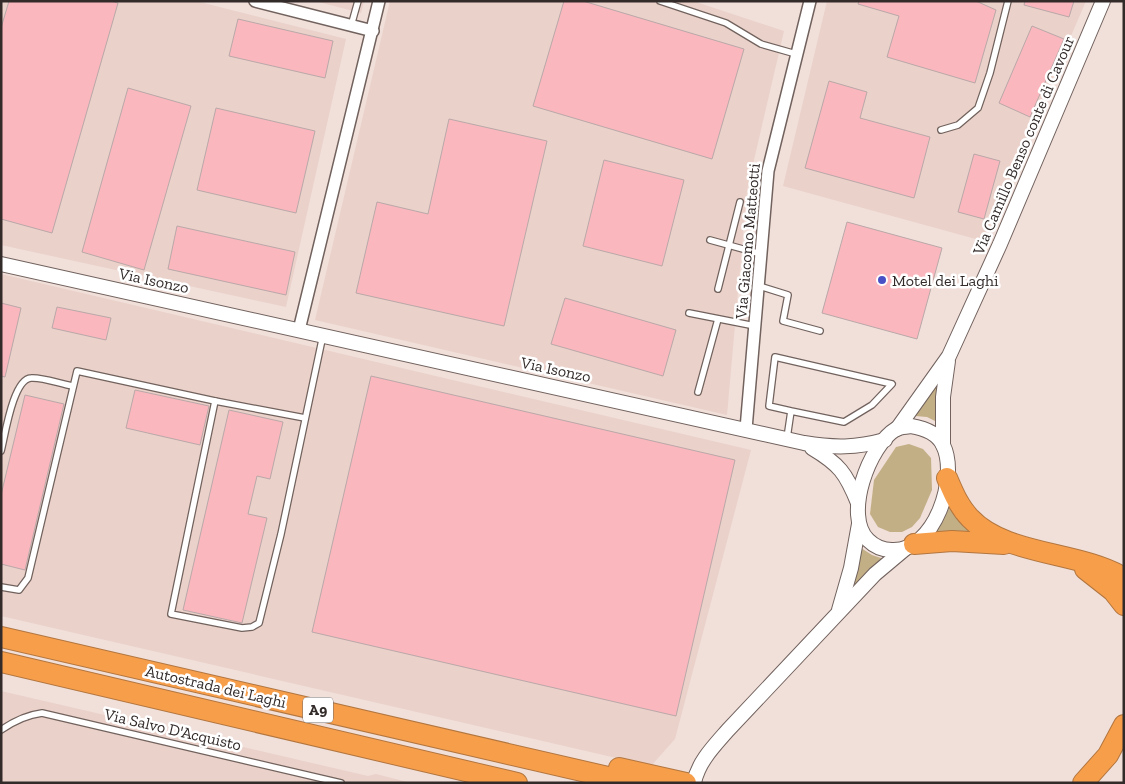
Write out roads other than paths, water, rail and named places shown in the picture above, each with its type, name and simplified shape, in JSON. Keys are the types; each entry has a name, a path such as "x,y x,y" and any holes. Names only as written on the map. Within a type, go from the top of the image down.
{"highway":[{"path":"947,478 955,496 969,518 990,533 1021,546 1090,563 1124,567"},
{"path":"910,546 952,541 1021,546"},
{"path":"1066,557 1100,579 1124,605"},
{"path":"1090,563 1124,578"},
{"name":"Autostrada dei Laghi","path":"1,637 634,783"},
{"name":"Autostrada dei Laghi","path":"1,662 517,783"},
{"path":"342,715 455,732 686,783"},
{"path":"1083,783 1108,754 1124,726"}],"street":[{"path":"255,1 372,31"},
{"path":"299,330 379,1"},
{"name":"Via Giacomo Matteotti","path":"746,429 768,171 810,1"},
{"name":"Via Camillo Benso conte di Cavour","path":"897,429 949,356 1000,244 1103,1"},
{"name":"Via Isonzo","path":"1,264 804,443 843,448 885,440"},
{"name":"Via Camillo Benso conte di Cavour","path":"943,445 943,397 949,356"},
{"path":"694,783 696,773 708,753 763,692 889,561 925,534 936,518 944,500 947,478 943,445 933,434 924,428 911,426 897,429 885,440 867,468 858,503 859,524 851,568 838,613"},
{"name":"Via Isonzo","path":"804,443 832,460 842,470 858,503"},
{"path":"859,524 864,537 874,545 885,550 910,546"}],"lane":[{"path":"352,26 358,1"},
{"path":"660,1 726,23 761,44 796,54"},
{"path":"941,130 958,125 978,108 990,73 1008,1"},
{"path":"718,289 740,202"},
{"path":"710,240 761,254"},
{"path":"759,286 788,295 783,321 820,331"},
{"path":"689,313 755,326"},
{"path":"698,392 718,319"},
{"path":"215,401 171,614 242,628 252,628 259,623 281,534 323,335"},
{"path":"775,357 892,384 872,405 844,422 791,411 770,406 775,357"},
{"path":"1,587 19,590 28,578 77,371 215,401 305,418"},
{"path":"1,451 15,394 21,382 30,378 73,386"},
{"path":"787,438 791,411"},
{"name":"Via Salvo D'Acquisto","path":"1,730 29,715 42,713 341,783"}],"place":[{"name":"Motel dei Laghi","path":"882,280"}]}
